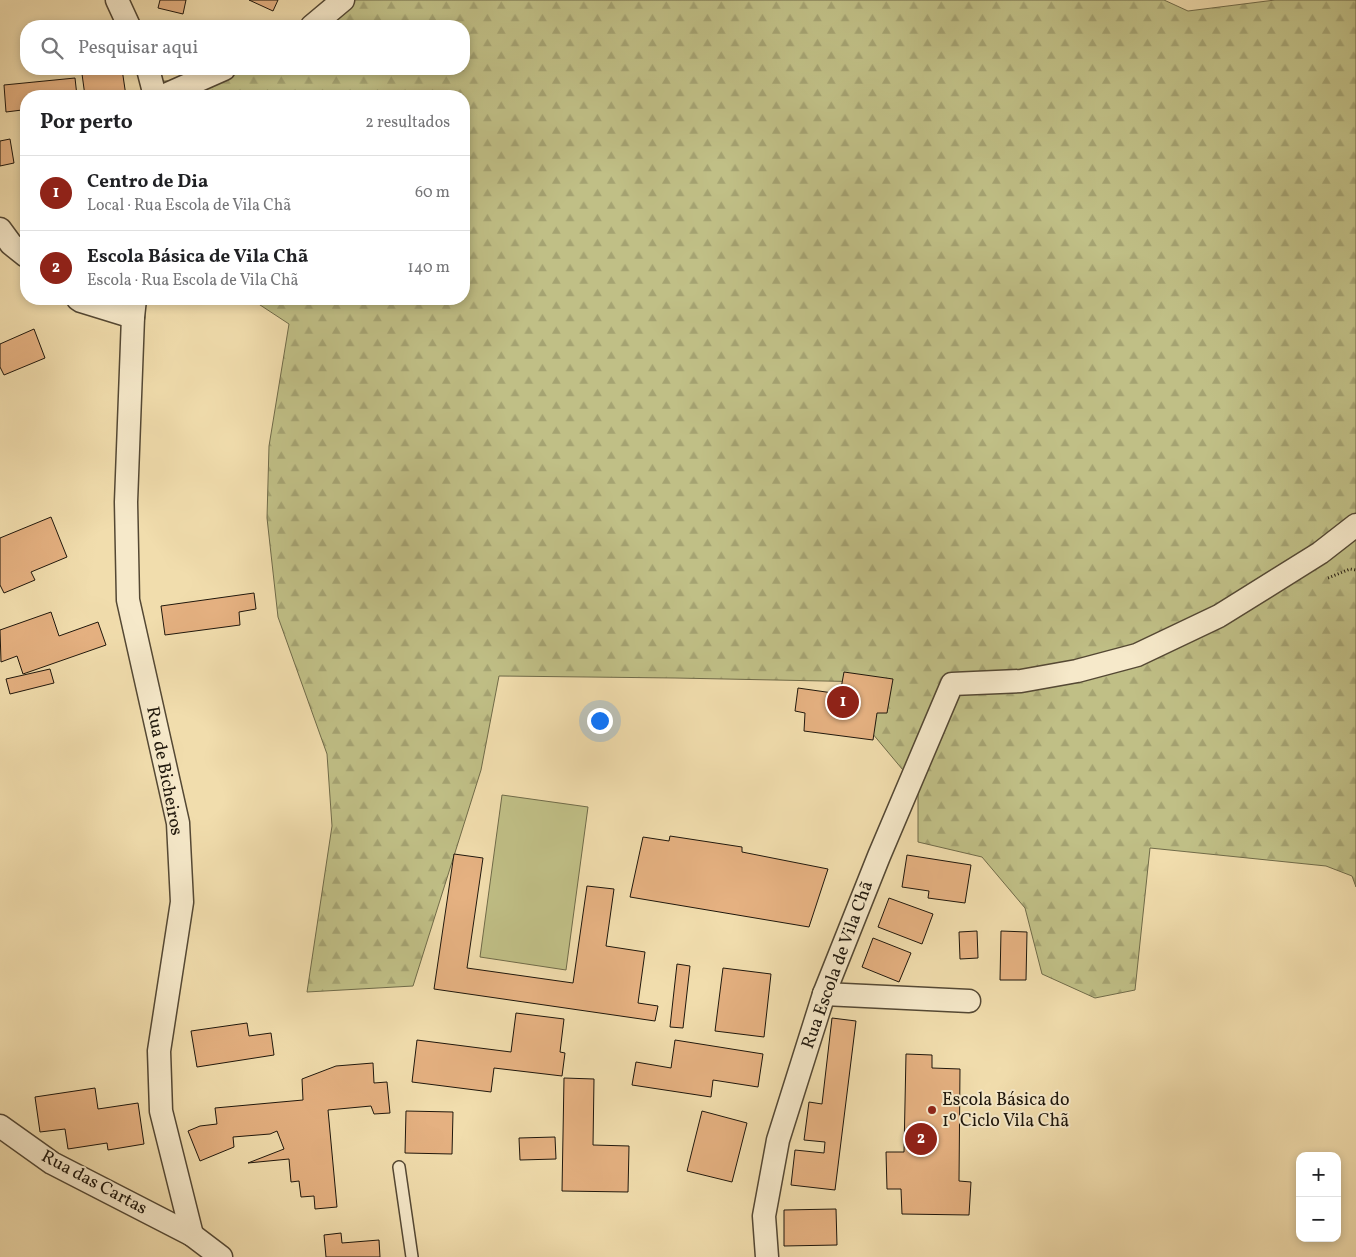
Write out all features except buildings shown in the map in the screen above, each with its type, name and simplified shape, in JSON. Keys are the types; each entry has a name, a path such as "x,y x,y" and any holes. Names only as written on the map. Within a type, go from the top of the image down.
{"street":[{"path":"117,0 126,20"},
{"path":"319,20 343,0"},
{"path":"150,75 153,90"},
{"path":"177,90 210,75"},
{"path":"111,305 134,308"},
{"name":"Rua de Bicheiros","path":"134,308 126,502 128,600 178,823 182,902 159,1051 161,1112 192,1235"},
{"name":"Rua Escola de Vila Chã","path":"767,1257 764,1216 778,1140 824,994 878,856 952,684 1021,681 1077,672 1137,655 1219,616 1320,553 1356,525"},
{"path":"824,994 969,1001"},
{"name":"Rua das Cartas","path":"0,1126 52,1163 192,1235"},
{"path":"192,1235 221,1257"}],"lane":[{"path":"399,1167 412,1257"}],"green space":[{"path":"327,0 1164,0 1188,11 1275,0 1356,0 1356,887 1352,876 1326,866 1150,848 1135,990 1095,998 1042,974 1025,908 982,857 918,842 918,788 872,733 874,682 499,676 481,770 413,986 307,992 332,826 327,754 278,617 267,518 269,446 289,324 260,305 470,305 470,90 142,90 144,81 175,81 219,75 470,75 470,20 302,20"},
{"path":"502,795 588,807 566,970 480,957"}],"place":[{"name":"Centro de Dia","path":"843,702"},
{"name":"Escola Básica do 1º Ciclo Vila Chã","path":"932,1110"},
{"name":"Escola Básica de Vila Chã","path":"921,1139"}]}
